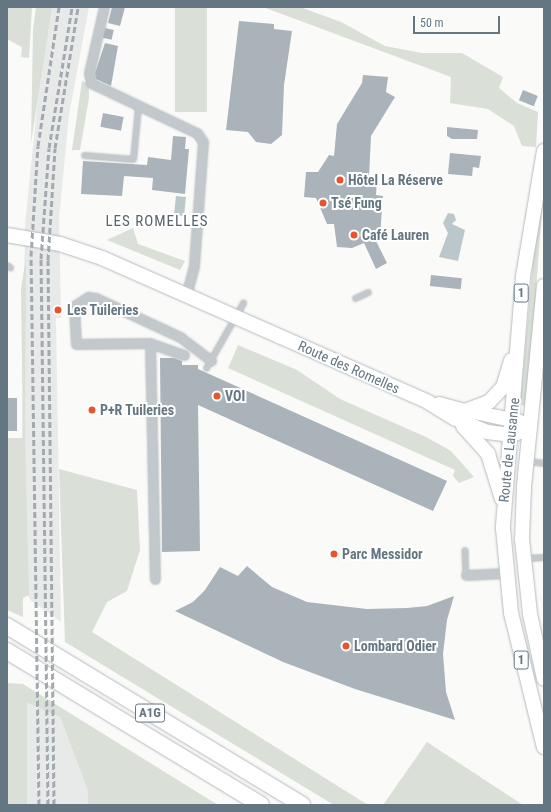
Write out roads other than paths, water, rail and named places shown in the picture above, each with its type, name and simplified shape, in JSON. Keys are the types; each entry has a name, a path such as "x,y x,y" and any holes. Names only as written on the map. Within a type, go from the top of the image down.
{"highway":[{"name":"A1G","path":"7,626 302,805"},
{"name":"A1G","path":"7,651 261,805"}],"main road":[{"name":"Route de Lausanne","path":"544,150 524,266 512,435 503,507 505,572 514,628 544,747"},
{"name":"Route des Romelles","path":"7,235 80,250 428,402 460,414"},
{"name":"Route de Lausanne","path":"544,286 527,461 524,564 533,634 544,679"},
{"path":"460,414 489,402 501,389 518,337"},
{"path":"460,414 513,418 530,428"},
{"path":"460,414 487,432 512,435 530,428"},
{"path":"460,414 488,454 503,507"},
{"path":"505,572 524,564"}],"street":[{"path":"104,7 88,78 91,83 138,107 198,133 203,142 194,266 186,296"},
{"path":"184,355 150,343 76,344 74,306 88,297 96,298 180,337 211,360"},
{"path":"150,343 155,580"},
{"path":"466,575 505,572"}],"lane":[{"path":"84,156 133,159 138,107"},
{"path":"355,298 368,292"},
{"path":"206,368 243,303"},
{"path":"527,461 544,463"},
{"path":"466,550 466,575"},
{"path":"524,564 544,557"}],"railway":[{"path":"39,805 31,256 38,146 59,7"},
{"path":"48,805 41,259 49,148 72,7"},
{"path":"54,805 48,260 55,148 78,7"}],"place":[{"name":"Hôtel La Réserve","path":"340,180"},
{"name":"Tsé Fung","path":"323,203"},
{"name":"Café Lauren","path":"354,235"},
{"name":"Les Tuileries","path":"58,310"},
{"name":"VOI","path":"217,396"},
{"name":"P+R Tuileries","path":"92,410"},
{"name":"Parc Messidor","path":"334,554"},
{"name":"Lombard Odier","path":"346,646"}],"district":[{"name":"LES ROMELLES","path":"157,222"}]}
